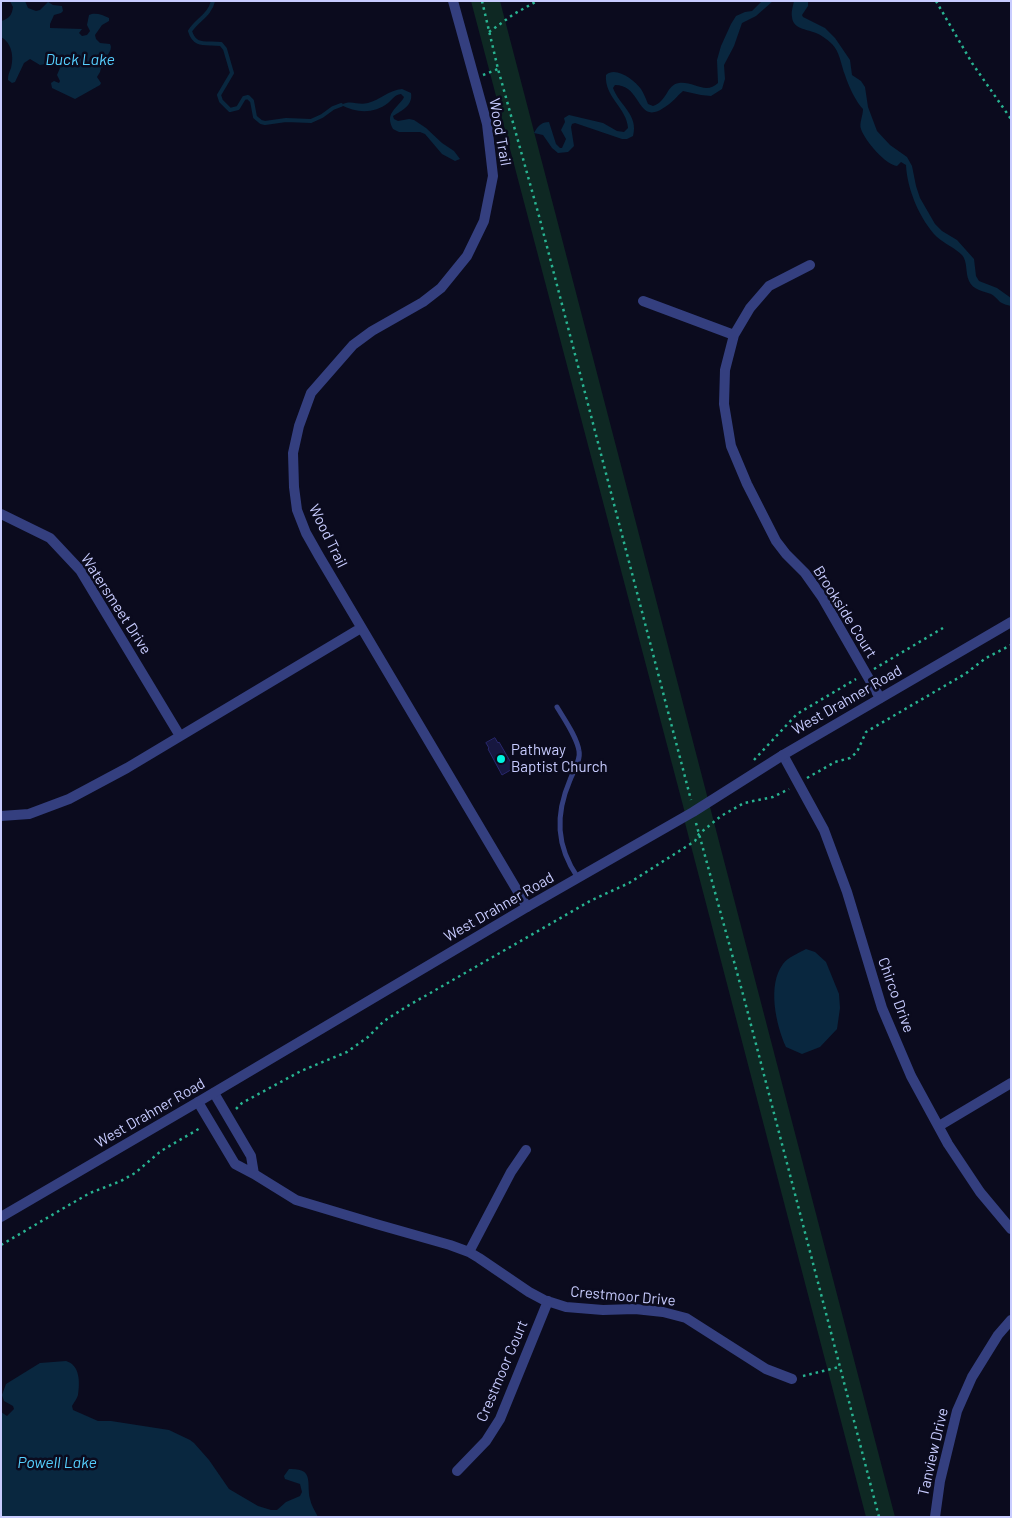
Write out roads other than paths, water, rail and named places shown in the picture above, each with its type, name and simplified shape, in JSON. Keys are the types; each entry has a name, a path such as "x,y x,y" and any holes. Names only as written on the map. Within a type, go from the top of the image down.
{"street":[{"name":"Wood Trail","path":"454,1 487,124 493,176 484,221 467,256 441,288 423,302 372,331 353,345 311,393 299,426 293,453 294,487 297,510 310,541 527,908"},
{"name":"Brookside Court","path":"810,265 769,286 750,308 734,335 725,370 724,404 731,446 776,541 805,573 822,596 880,698"},
{"path":"643,301 734,335"},
{"name":"Watersmeet Drive","path":"1,514 50,538 80,570 180,736"},
{"name":"West Drahner Road","path":"1,1217 693,812 783,755 1011,622"},
{"path":"1,816 28,814 70,799 127,768 361,628"},
{"name":"Chirco Drive","path":"783,755 824,830 847,892 882,1008 911,1076 938,1126 980,1192 1011,1229"},
{"path":"938,1126 1011,1083"},
{"path":"214,1093 251,1156 254,1174"},
{"name":"Crestmoor Drive","path":"198,1102 235,1164 296,1200 441,1242 469,1252 529,1292 566,1307 654,1311 686,1318 766,1369 792,1379"},
{"path":"469,1252 511,1172 526,1150"},
{"name":"Crestmoor Court","path":"457,1471 486,1441 500,1419 548,1301"},
{"name":"Tanview Drive","path":"935,1517 940,1481 957,1411 972,1377 998,1334 1011,1320"}],"lane":[{"path":"557,707 576,741 580,753 564,792 560,810 560,838 570,866 578,878"}],"water":[{"name":"Duck Lake","path":"10,1 25,1 28,8 36,11 40,10 48,2 53,5 62,6 63,11 54,15 50,28 82,29 79,33 82,36 87,35 90,31 87,25 89,15 96,14 109,18 109,21 102,25 95,35 100,43 110,44 111,46 110,52 105,59 110,61 110,64 101,68 97,77 101,83 100,85 75,99 52,88 51,83 54,81 59,83 60,81 57,75 60,68 59,65 51,63 40,65 30,59 24,63 15,82 12,83 8,80 12,55 8,43 1,37 1,21 8,18 11,14 13,7"},
{"path":"762,1 773,1 756,16 742,23 734,46 724,65 725,79 722,89 711,96 683,91 670,104 656,112 649,112 644,109 631,91 615,85 613,88 616,94 631,116 634,129 633,136 622,139 575,123 571,127 574,146 568,152 558,153 543,135 534,133 540,125 549,122 556,144 562,148 566,139 561,130 565,122 564,118 569,115 603,123 617,131 624,132 628,128 627,121 608,90 606,83 606,75 610,73 620,73 629,78 641,89 648,104 653,106 662,101 675,84 684,83 704,88 713,86 718,83 717,60 731,24 736,16 752,11"},
{"path":"794,1 808,1 808,6 802,15 803,17 825,28 835,38 850,60 852,75 861,81 865,87 868,107 877,131 890,145 907,157 912,166 920,198 935,224 942,231 957,240 974,259 976,276 979,281 997,288 1011,298 1011,306 1001,303 992,295 973,286 968,278 962,255 937,237 925,222 912,194 906,165 901,162 897,166 892,165 876,152 867,140 861,127 863,109 850,88 837,51 822,36 795,24 792,15"},
{"path":"402,89 411,93 410,101 406,107 393,116 394,119 398,121 414,120 454,151 460,159 455,161 442,154 425,134 420,132 399,132 393,129 390,120 394,109 404,97 401,94 395,96 383,107 371,111 353,110 341,105 345,103 368,103 393,91"},
{"path":"806,949 815,952 826,962 839,994 840,1008 837,1029 820,1047 802,1054 786,1047 776,1017 774,994 778,973 783,964"},
{"name":"Powell Lake","path":"66,1361 74,1366 79,1380 78,1395 72,1406 73,1410 98,1421 111,1421 169,1430 190,1440 209,1460 229,1489 258,1506 271,1510 277,1510 286,1502 300,1496 302,1492 300,1484 285,1479 284,1476 289,1469 303,1471 308,1478 312,1506 318,1517 1,1517 1,1412 7,1416 14,1409 13,1406 4,1401 2,1395 6,1384 40,1363"}],"waterway":[{"path":"213,1 206,14 190,31 198,42 221,44 225,49 232,73 219,95 221,101 230,110 238,108 244,98 248,97 252,101 255,117 261,122 311,121 341,105"}],"place":[{"name":"Pathway Baptist Church","path":"501,759"}]}
